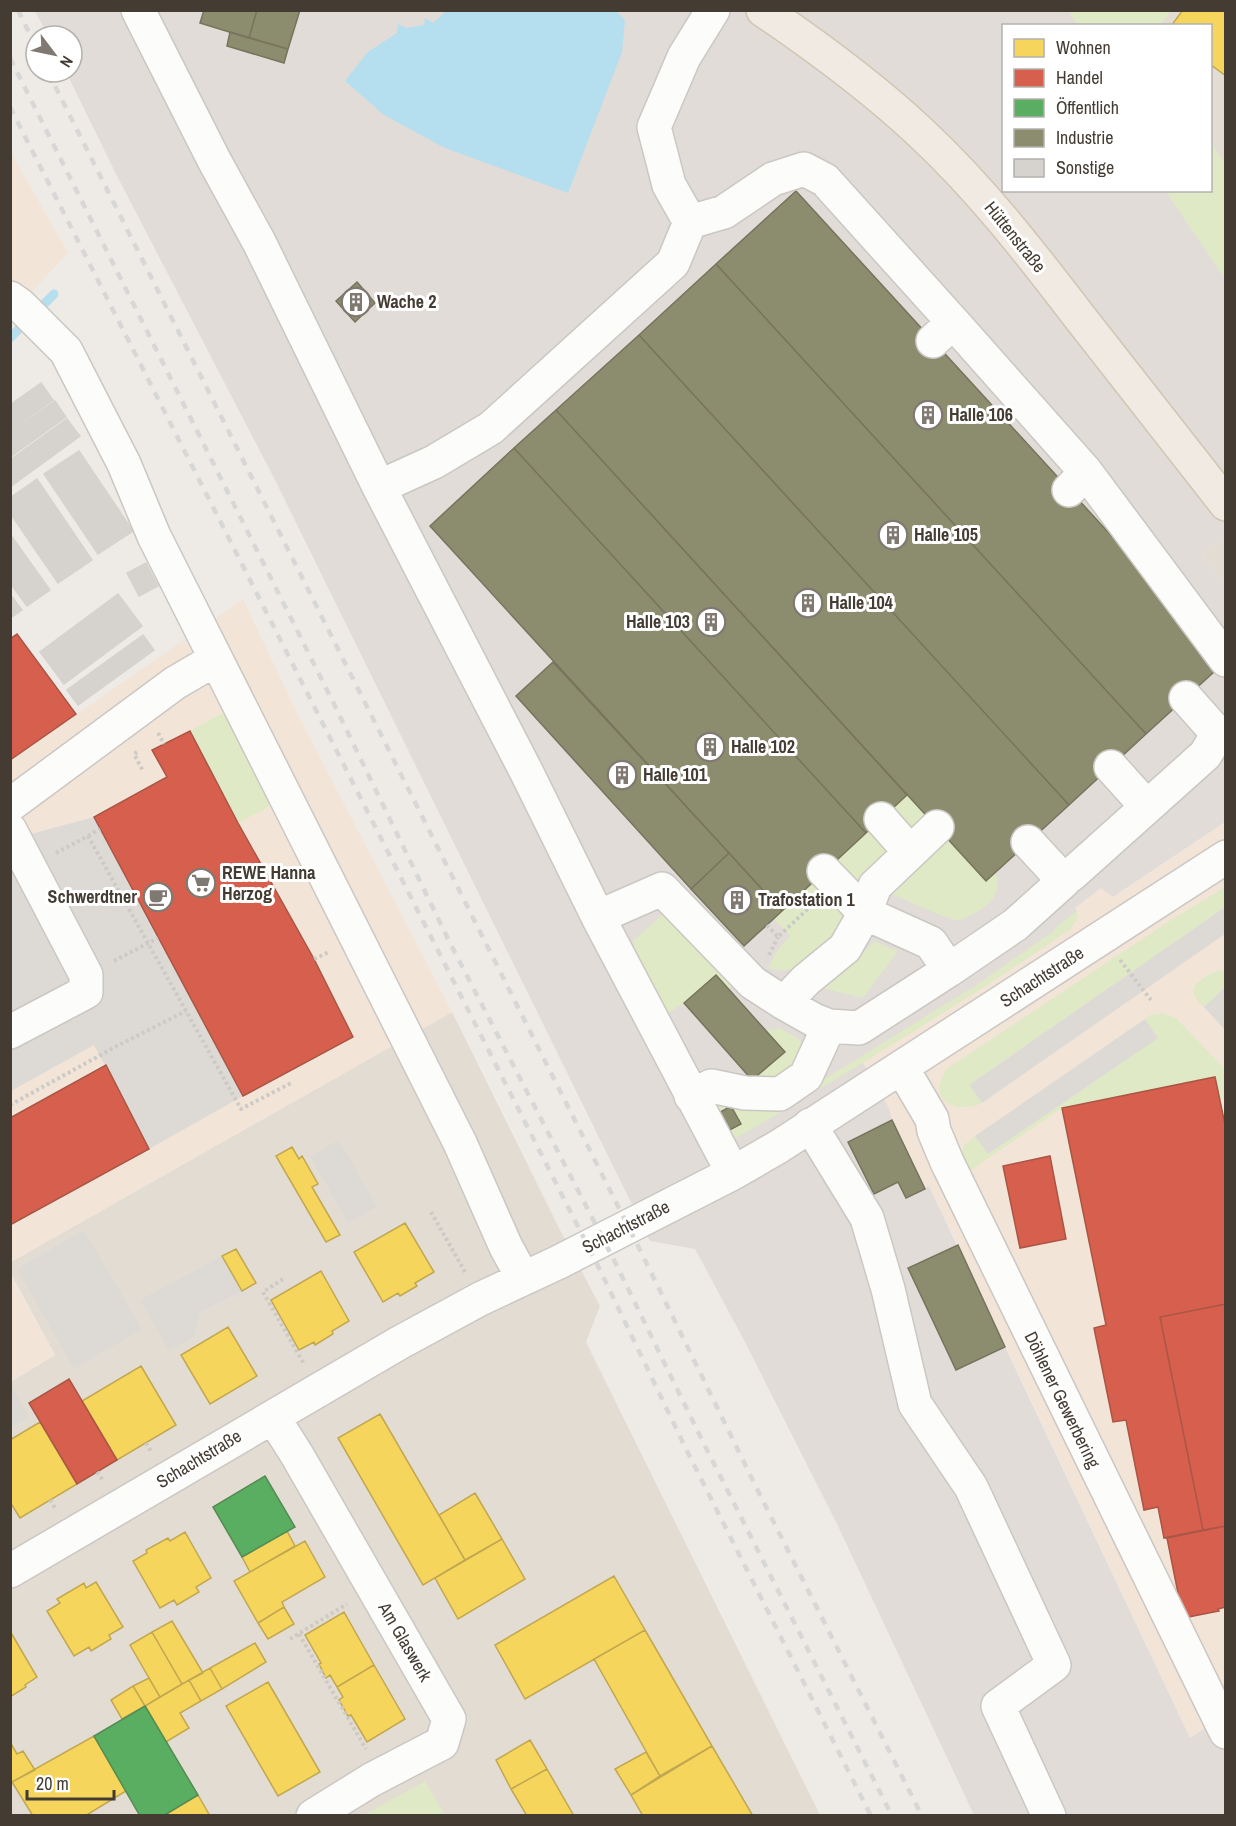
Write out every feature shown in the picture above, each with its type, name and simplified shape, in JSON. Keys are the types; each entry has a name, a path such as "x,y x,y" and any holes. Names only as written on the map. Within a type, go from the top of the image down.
{"main road":[{"name":"Hüttenstraße","path":"763,10 819,48 875,92 922,133 977,190 1023,244 1226,504"}],"street":[{"path":"138,10 214,160 259,242 379,487 527,773 598,917 733,1173"},
{"path":"690,222 669,185 654,127 684,57 712,10"},
{"path":"690,222 724,212 773,179 804,169 825,180 943,331 1078,481 1226,660"},
{"path":"379,487 434,462 491,428 673,263 690,222"},
{"path":"15,302 50,333 66,351 118,454 154,536 460,1143 506,1247 523,1278"},
{"path":"10,805 175,683 216,659"},
{"path":"598,917 662,889 753,983 814,1020 829,1026 859,1028 1075,884 1147,807 1205,756 1222,726 1186,699"},
{"path":"1111,767 1147,807"},
{"path":"881,819 910,852"},
{"path":"783,1003 806,980 845,948 865,914 875,886 937,827"},
{"path":"10,830 86,975 87,992 10,1032"},
{"path":"1028,842 1075,884"},
{"name":"Schachtstraße","path":"10,1570 399,1343 733,1173 902,1068 1226,857"},
{"path":"824,871 865,914 931,944 949,970"},
{"path":"691,1096 711,1086 745,1093 780,1094 806,1076 829,1026"},
{"name":"Döhlener Gewerbering","path":"902,1068 932,1119 934,1131 947,1162 1226,1732"},
{"path":"810,1125 867,1218 888,1289 915,1404 971,1487 1054,1665 998,1706 1049,1815"},
{"name":"Am Glaswerk","path":"273,1417 449,1719 442,1743 371,1780 313,1815"}],"path":[{"path":"160,735 164,744"},
{"path":"134,754 143,771"},
{"path":"50,856 100,829"},
{"path":"88,836 241,1109 293,1082"},
{"path":"86,975 158,938"},
{"path":"1129,974 1150,1000"},
{"path":"11,1104 186,1011"},
{"path":"431,1212 465,1272"},
{"path":"283,1279 263,1292 306,1368"},
{"path":"97,1472 102,1480"},
{"path":"290,1639 354,1599"},
{"path":"299,1634 371,1757"}],"shaded area":[{"path":"35,11 1069,11 1076,24 1002,24 1002,192 1167,192 1225,279 1225,535 1202,554 1225,586 1225,822 1113,897 1101,888 1075,908 1077,911 1056,927 1053,937 862,1061 889,1108 892,1120 925,1188 929,1186 1190,1738 1225,1715 1225,1815 974,1815 837,1524 695,1249 650,1241 274,478 117,176 72,84 84,84 84,24 42,24"},
{"path":"1171,11 1225,11 1225,165 1212,145 1212,24 1161,24"},
{"path":"10,151 68,253 10,315"},
{"path":"1225,535 1225,586 1202,554"},
{"path":"243,599 298,715 452,1012 11,1262 10,760"},
{"path":"10,805 27,835 94,817 243,1096 149,1149 94,1045 11,1091"},
{"path":"1225,822 1226,1715 1190,1738 958,1245 929,1186 925,1189 892,1120 889,1108 862,1061 1102,888 1114,897"},
{"path":"1225,907 1225,934 982,1103 969,1085"},
{"path":"1225,987 1225,1030 1204,1007"},
{"path":"452,1012 600,1306 586,1342 820,1815 11,1815 10,1382 55,1355 11,1274 11,1262"},
{"path":"1145,1019 1158,1038 988,1154 975,1136"},
{"path":"339,1140 377,1207 348,1223 310,1156"},
{"path":"84,1230 142,1329 74,1369 17,1269"},
{"path":"222,1256 242,1291 200,1312 194,1337 169,1351 140,1300"},
{"path":"10,1274 55,1355 11,1382 10,1382"},
{"path":"10,1383 29,1417 11,1427 10,1427"}],"green space":[{"path":"1069,11 1171,11 1161,24 1076,24"},
{"path":"1212,145 1225,165 1225,279 1167,192 1212,192"},
{"path":"226,711 274,804 238,823 190,731"},
{"path":"907,795 929,818 918,828 903,826 890,811"},
{"path":"870,829 887,847 888,857 858,885 830,865"},
{"path":"946,837 995,872 998,881 994,897 989,903 959,921 890,893"},
{"path":"819,876 841,903 842,922 833,940 797,967 783,971 768,968 777,951 790,936 774,919"},
{"path":"1225,887 1225,907 969,1085 982,1103 963,1107 945,1101 939,1088 945,1070 1174,918"},
{"path":"1077,911 1077,920 1071,929 948,1010 738,1137 729,1138 724,1133 741,1124 732,1106 715,1115 717,1107 724,1104 786,1103 973,987 1054,931"},
{"path":"664,913 734,983 729,989 716,975 684,1003 668,1013 635,952 633,941"},
{"path":"874,941 898,951 863,998 822,988 851,966"},
{"path":"1225,971 1225,987 1204,1007 1194,995 1196,984 1214,972"},
{"path":"1163,1013 1176,1018 1225,1069 1225,1099 1220,1099 1215,1077 1062,1108 967,1173 960,1162 964,1145 975,1136 988,1154 1158,1037 1145,1019 1150,1015"},
{"path":"780,1028 800,1040 804,1056 786,1079 752,1080 784,1052 766,1031"},
{"path":"425,1781 445,1815 364,1815"}],"water":[{"path":"444,11 616,11 625,20 622,52 568,193 445,148 384,115 345,81 368,52 397,33 398,24 406,28 424,25 425,18 433,23"}],"building: Wohnen":[{"path":"1183,10 1226,10 1226,76 1212,66 1212,24 1172,24"},
{"path":"292,1147 299,1159 302,1156 318,1184 312,1187 340,1235 326,1242 276,1156"},
{"path":"405,1223 434,1272 415,1283 417,1286 400,1296 398,1293 383,1302 354,1252"},
{"path":"236,1249 256,1283 242,1291 222,1256"},
{"path":"321,1271 349,1321 315,1345 314,1342 299,1350 271,1300"},
{"path":"228,1327 257,1376 210,1404 181,1355"},
{"path":"141,1366 176,1425 117,1460 82,1401"},
{"path":"380,1414 465,1560 423,1585 338,1438"},
{"path":"40,1422 77,1484 20,1518 10,1502 10,1440"},
{"path":"475,1493 502,1539 465,1560 439,1515"},
{"path":"287,1531 295,1546 250,1572 242,1557"},
{"path":"185,1532 211,1578 196,1587 199,1592 177,1605 174,1600 160,1608 133,1561 147,1553 146,1550 168,1538 170,1541"},
{"path":"502,1539 525,1579 458,1619 435,1578"},
{"path":"305,1541 325,1577 282,1602 284,1607 258,1623 234,1581"},
{"path":"614,1576 645,1630 525,1699 495,1645"},
{"path":"96,1582 123,1627 109,1635 111,1639 91,1651 89,1647 74,1656 47,1611 60,1603 57,1599 84,1583 86,1588"},
{"path":"284,1607 294,1624 268,1639 258,1623"},
{"path":"344,1612 374,1665 337,1687 330,1675 326,1678 319,1664 321,1663 305,1635"},
{"path":"172,1621 203,1673 182,1684 152,1632"},
{"path":"645,1630 712,1746 660,1776 594,1659"},
{"path":"10,1631 37,1677 10,1697"},
{"path":"152,1632 182,1684 160,1697 130,1645"},
{"path":"255,1643 266,1662 222,1689 210,1668"},
{"path":"374,1665 405,1719 367,1742 339,1700 343,1697 337,1687"},
{"path":"210,1668 222,1689 201,1701 189,1680"},
{"path":"149,1678 160,1697 145,1706 133,1686"},
{"path":"189,1680 201,1701 180,1713 189,1728 166,1742 145,1706"},
{"path":"268,1682 320,1772 278,1796 226,1706"},
{"path":"133,1686 145,1706 122,1719 111,1700"},
{"path":"94,1736 126,1791 85,1816 33,1816 12,1782"},
{"path":"530,1740 547,1769 511,1789 496,1760"},
{"path":"10,1742 17,1754 23,1751 35,1770 12,1782 10,1780"},
{"path":"712,1746 753,1816 643,1816 631,1795"},
{"path":"646,1752 660,1776 631,1795 615,1769"},
{"path":"547,1769 574,1816 527,1816 511,1789"},
{"path":"198,1795 210,1816 163,1816"}],"building: Handel":[{"path":"17,634 76,714 10,760 10,639"},
{"name":"REWE Hanna Herzog","path":"190,731 314,959 353,1037 243,1096 94,817 167,777 152,750"},
{"path":"106,1065 149,1149 10,1225 10,1118"},
{"path":"1215,1077 1226,1129 1226,1304 1160,1317 1203,1530 1164,1538 1158,1507 1144,1510 1126,1420 1113,1422 1094,1328 1106,1325 1062,1108"},
{"path":"1050,1156 1066,1239 1020,1248 1003,1166"},
{"path":"1226,1304 1226,1526 1203,1530 1160,1317"},
{"path":"69,1379 117,1460 77,1484 29,1403"},
{"path":"1226,1526 1226,1607 1218,1609 1219,1611 1183,1618 1167,1538"}],"building: Öffentlich":[{"path":"265,1476 295,1527 242,1557 213,1507"},
{"path":"145,1706 198,1795 163,1816 140,1816 94,1736"}],"building: Industrie":[{"path":"204,10 257,10 249,38 200,23"},
{"path":"257,10 300,10 288,49 249,38"},
{"path":"230,32 288,49 284,63 227,46"},
{"name":"Halle 106","path":"796,191 1226,661 1146,734 716,264"},
{"name":"Halle 105","path":"716,264 1146,734 1069,805 639,335"},
{"name":"Wache 2","path":"357,282 375,303 355,322 336,301"},
{"name":"Halle 104","path":"639,335 1069,805 986,881 556,410"},
{"name":"Halle 103","path":"556,410 907,795 866,833 514,448"},
{"name":"Halle 102","path":"514,448 866,833 782,911 430,526"},
{"name":"Halle 101","path":"553,662 729,853 691,889 516,696"},
{"name":"Trafostation 1","path":"729,853 782,911 744,946 691,889"},
{"path":"716,975 785,1052 752,1080 684,1003"},
{"path":"731,1106 741,1124 724,1133 715,1115"},
{"path":"892,1120 925,1189 906,1198 898,1182 874,1194 848,1142"},
{"path":"958,1245 1005,1347 956,1370 908,1268"}],"building: Sonstige":[{"path":"41,383 53,400 10,431 10,405"},
{"path":"55,401 66,417 10,457 10,433"},
{"path":"67,419 80,436 10,487 10,460"},
{"path":"79,451 133,531 98,554 44,474"},
{"path":"37,479 92,560 58,583 10,513 10,498"},
{"path":"10,534 50,590 27,606 10,583"},
{"path":"146,563 158,586 139,596 127,573"},
{"path":"10,594 22,610 10,618"},
{"path":"118,594 142,626 64,684 40,652"},
{"path":"143,635 154,650 78,705 67,690"}],"waterway":[{"path":"10,338 54,294"}],"railway":[{"path":"18,10 25,24"},
{"path":"10,58 332,700 450,943 614,1260 892,1816"},
{"path":"54,84 922,1816"},
{"path":"10,107 599,1268 687,1451 871,1816"}],"place":[{"name":"Wache 2","path":"356,302"},
{"name":"Halle 106","path":"928,415"},
{"name":"Halle 105","path":"893,535"},
{"name":"Halle 104","path":"808,603"},
{"name":"Halle 103","path":"711,622"},
{"name":"Halle 102","path":"710,747"},
{"name":"Halle 101","path":"622,775"},
{"name":"REWE Hanna Herzog","path":"201,883"},
{"name":"Schwerdtner","path":"158,897"},
{"name":"Trafostation 1","path":"737,900"}]}
